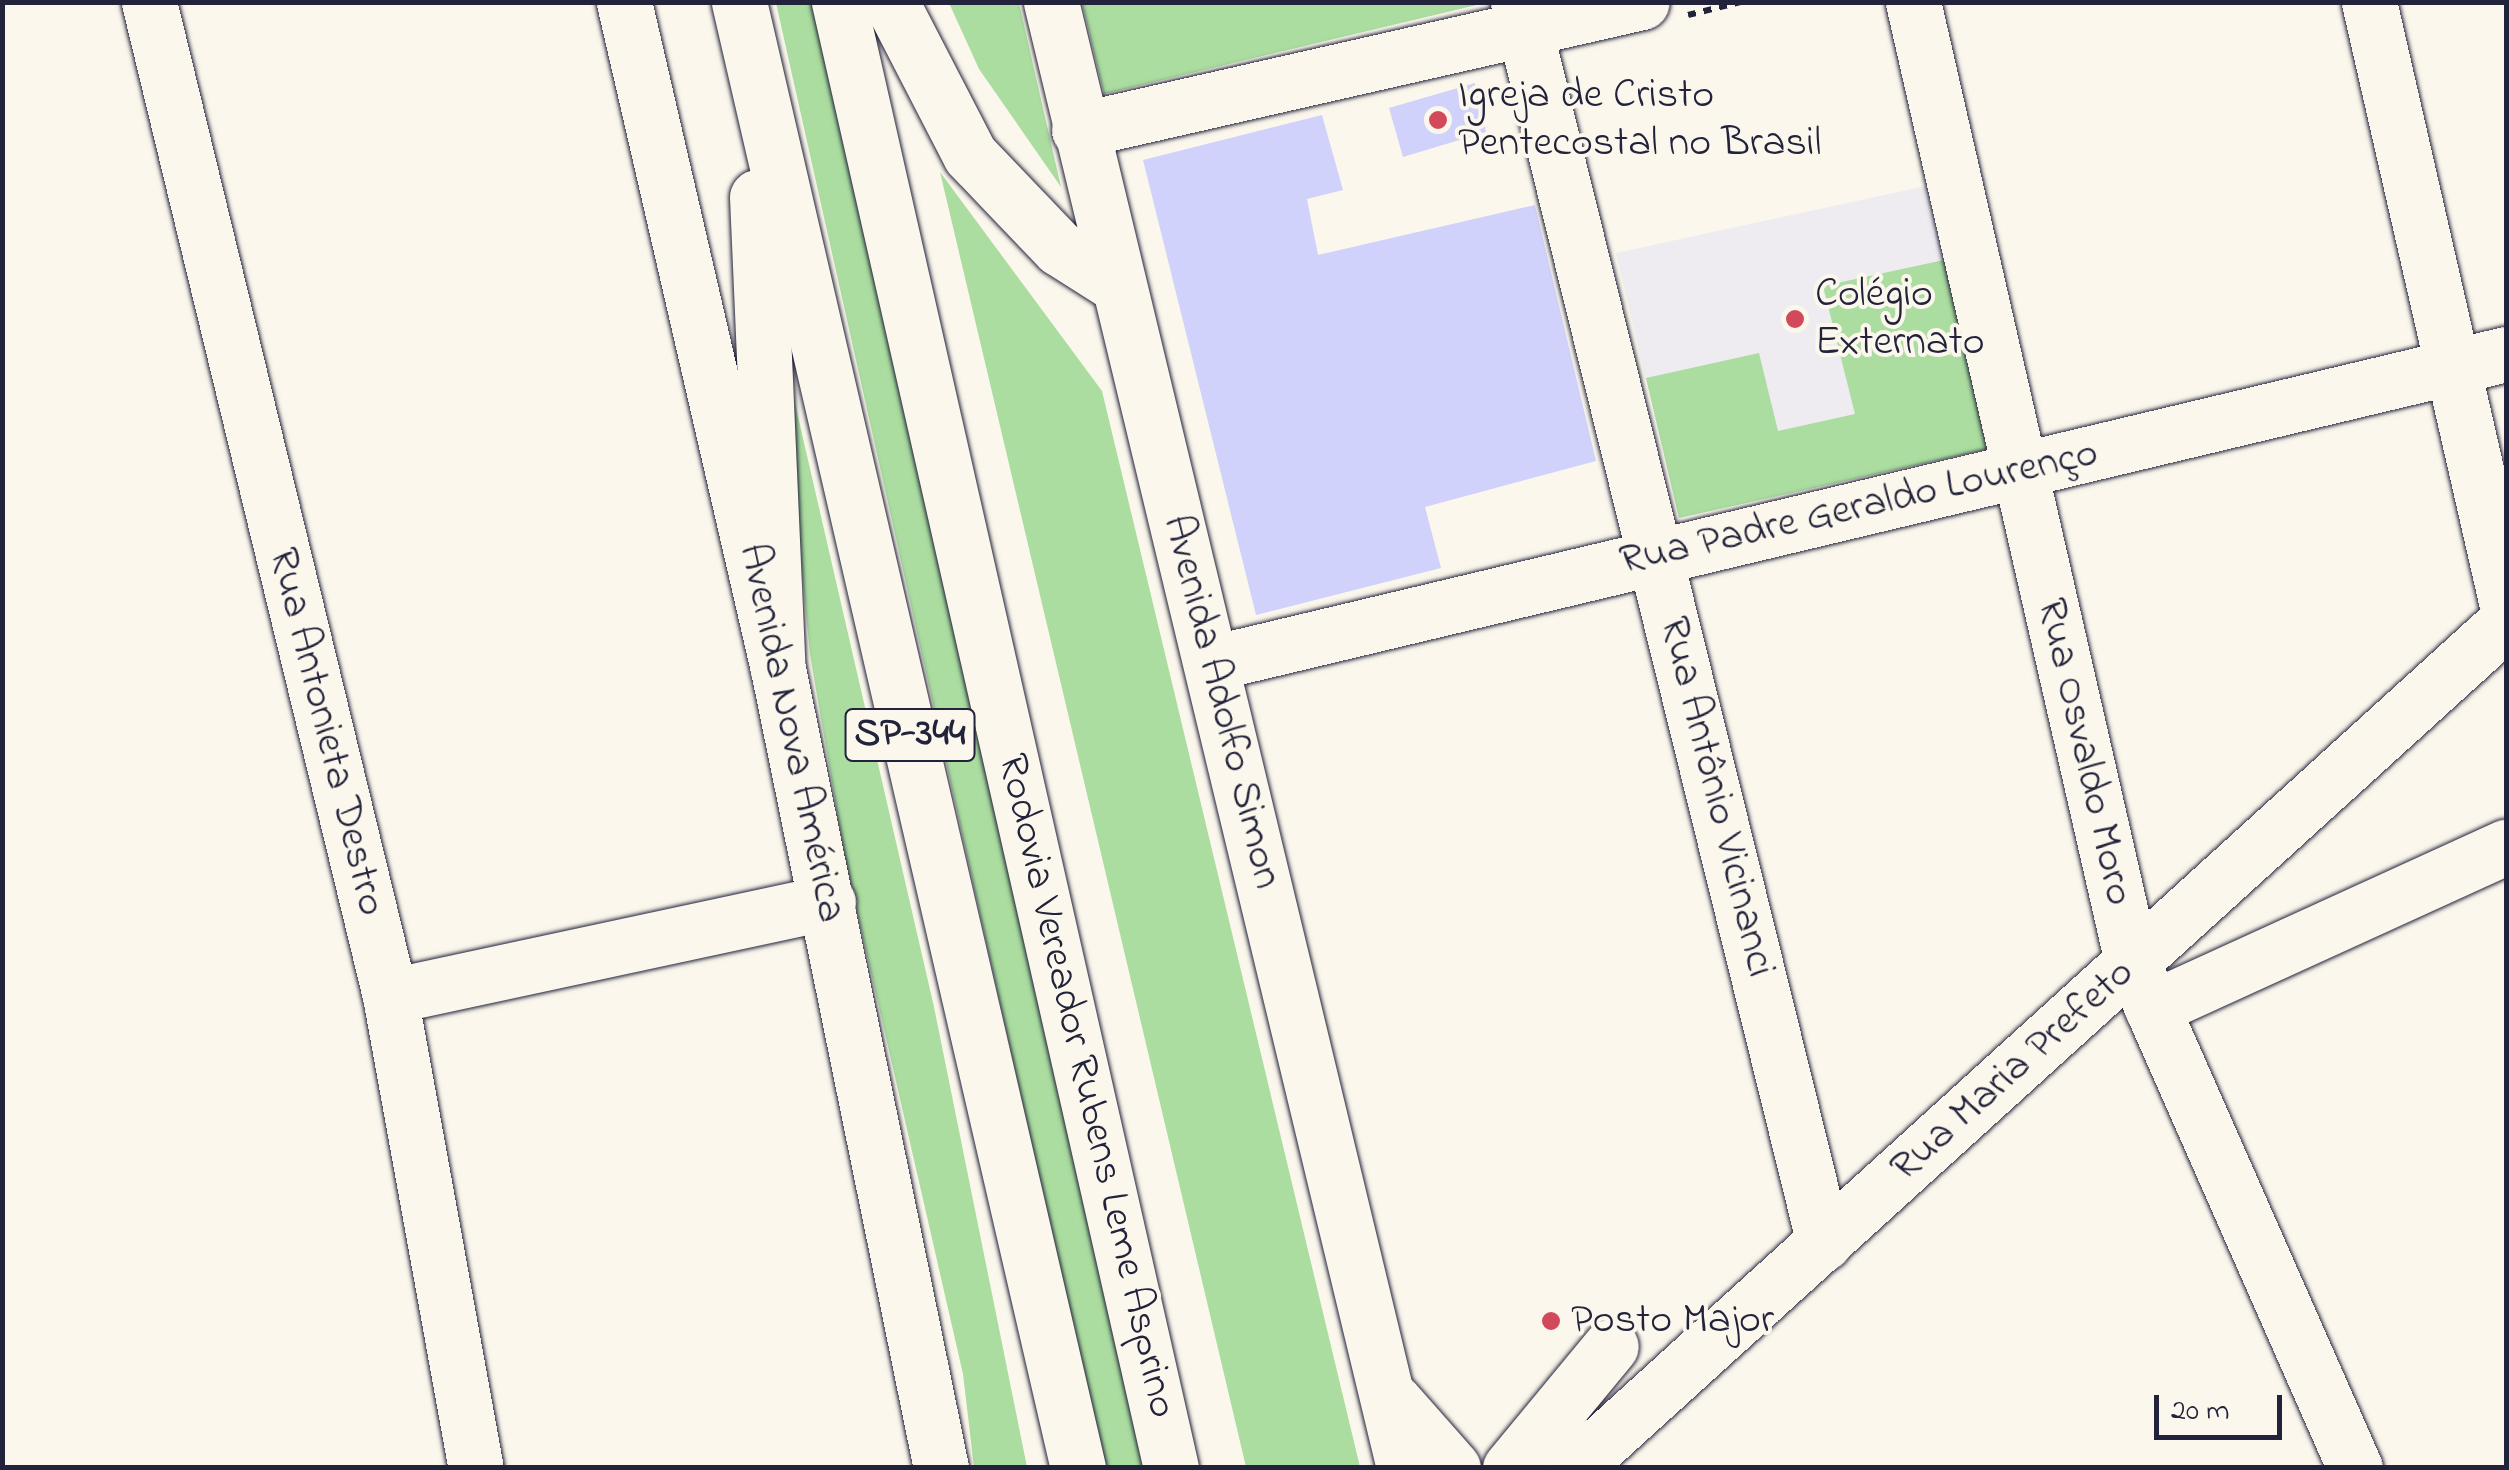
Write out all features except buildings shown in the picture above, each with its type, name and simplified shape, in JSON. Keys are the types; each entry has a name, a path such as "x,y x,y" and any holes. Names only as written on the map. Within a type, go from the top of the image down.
{"main road":[{"name":"Rua Antonieta Destro","path":"149,2 390,996 476,1468"},
{"name":"Avenida Nova América","path":"624,2 778,669 941,1468"},
{"name":"Rodovia Vereador Rubens Leme Asprino","path":"739,2 1078,1468"},
{"name":"Rodovia Vereador Rubens Leme Asprino","path":"839,2 1171,1468"},
{"path":"891,2 970,155 1060,248 1114,283"},
{"name":"Avenida Adolfo Simon","path":"1051,2 1114,283 1394,1402 1404,1468"},
{"path":"1079,130 1521,15 1642,2"},
{"name":"Rua Osvaldo Moro","path":"1913,2 2142,985 2355,1468"},
{"path":"2369,2 2506,601"},
{"name":"Rua Antônio Vicinanci","path":"1521,15 1658,556 1824,1243"},
{"path":"752,69 778,669"},
{"name":"Rua Padre Geraldo Lourenço","path":"1212,663 2506,354"},
{"name":"Rua Maria Prefeto","path":"1594,1458 1824,1243 2142,985 2506,622"},
{"path":"2142,985 2506,848"},
{"path":"390,996 828,902"},
{"path":"1510,1468 1611,1346"},
{"name":"Avenida Adolfo Simon","path":"1394,1402 1453,1468"}],"shaded area":[{"name":"Colégio Externato","path":"1926,186 1988,449 1679,518 1616,253"}],"green space":[{"path":"1485,2 1104,94 1082,3"},
{"path":"776,3 815,3 1146,1467 1104,1467"},
{"path":"949,3 1019,3 1061,187 979,69"},
{"path":"940,172 1102,391 1360,1467 1246,1467"},
{"path":"1944,260 1988,449 1679,518 1646,378 1759,353 1778,431 1855,414 1823,286"},
{"path":"791,386 934,1007 1027,1467 974,1467 963,1374 846,863 810,655 785,392"}],"place":[{"name":"Igreja de Cristo Pentecostal no Brasil","path":"1438,120"},
{"name":"Colégio Externato","path":"1795,319"},
{"name":"Posto Major","path":"1551,1321"}]}
